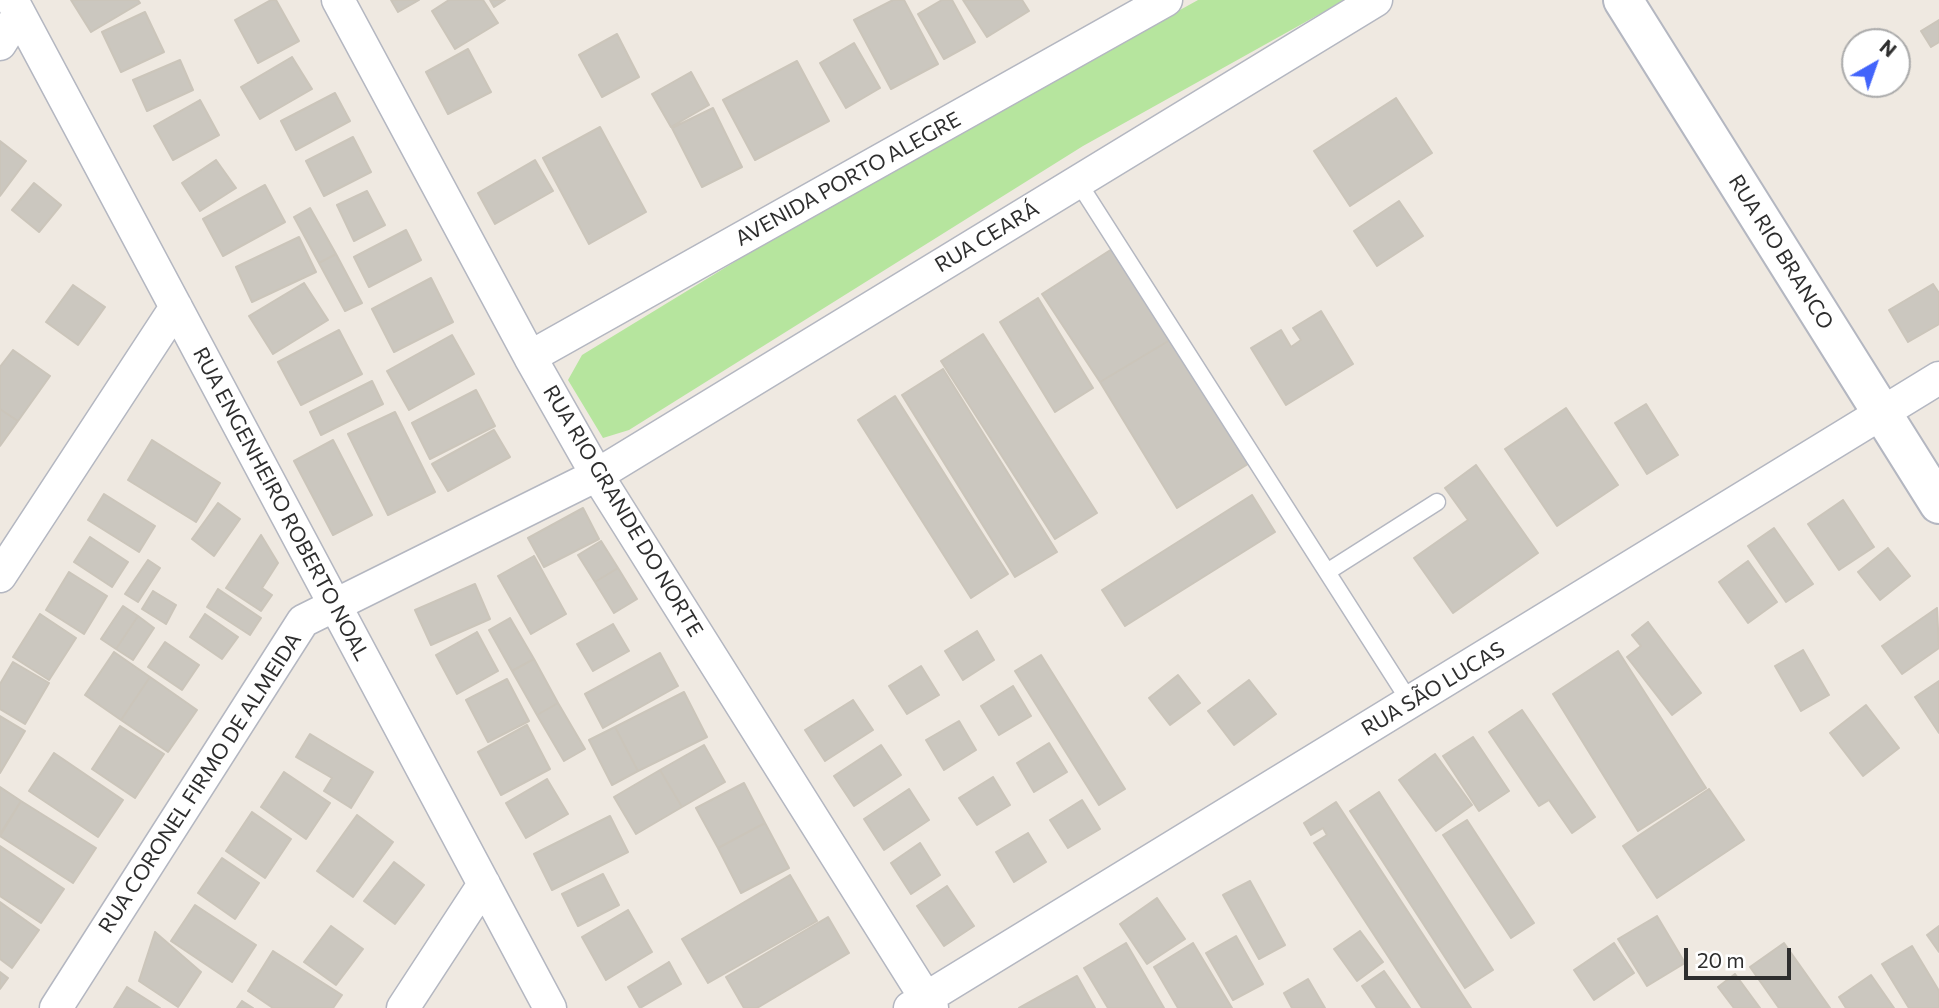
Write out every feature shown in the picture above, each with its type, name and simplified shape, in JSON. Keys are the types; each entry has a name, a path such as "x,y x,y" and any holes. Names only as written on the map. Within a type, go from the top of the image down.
{"street":[{"name":"RUA RIO GRANDE DO NORTE","path":"338,0 530,357 597,475 923,1005"},
{"name":"AVENIDA PORTO ALEGRE","path":"530,357 1166,0"},
{"name":"RUA CEARÁ","path":"597,475 1376,0"},
{"name":"RUA RIO BRANCO","path":"1623,0 1939,504"},
{"path":"0,44 15,7"},
{"name":"RUA ENGENHEIRO ROBERTO NOAL","path":"15,7 550,1008"},
{"path":"0,576 176,307"},
{"name":"RUA SÃO LUCAS","path":"923,1005 1410,702 1939,379"},
{"name":"RUA CORONEL FIRMO DE ALMEIDA","path":"56,1008 303,621 597,475"},
{"path":"403,1008 484,884"}],"lane":[{"path":"1078,182 1410,702"},
{"path":"1327,572 1437,502"}],"green space":[{"path":"1198,0 1345,0 1083,146 629,430 603,438 568,380 582,355 818,211"}],"building":[{"path":"71,0 138,0 140,3 91,32"},
{"path":"271,0 276,0 299,41 258,63 235,20"},
{"path":"391,0 419,0 398,12"},
{"path":"449,0 483,0 498,23 455,49 432,11"},
{"path":"490,0 505,0 494,7"},
{"path":"893,0 904,0 938,64 891,89 854,20"},
{"path":"942,0 952,0 975,42 944,59 918,14"},
{"path":"963,0 1022,0 1029,11 987,37"},
{"path":"145,12 164,52 121,72 102,32"},
{"path":"1939,20 1939,42 1931,47 1921,31"},
{"path":"617,34 639,77 602,97 579,55"},
{"path":"854,43 880,88 846,108 820,63"},
{"path":"468,49 491,92 448,114 426,72"},
{"path":"292,57 312,89 260,119 241,87"},
{"path":"180,60 193,90 147,111 133,80"},
{"path":"797,61 829,121 755,160 723,100"},
{"path":"691,72 709,105 671,127 652,94"},
{"path":"335,93 350,121 296,150 281,121"},
{"path":"1396,98 1432,153 1350,206 1314,151"},
{"path":"200,100 219,135 173,160 154,126"},
{"path":"713,108 742,167 702,187 672,128"},
{"path":"600,127 646,212 589,244 543,158"},
{"path":"353,137 371,172 324,196 306,161"},
{"path":"0,141 26,161 0,196"},
{"path":"216,160 236,188 200,211 182,183"},
{"path":"535,160 553,191 495,224 478,193"},
{"path":"34,183 61,205 39,232 12,210"},
{"path":"265,185 285,222 223,256 203,219"},
{"path":"367,191 385,225 354,241 337,205"},
{"path":"1399,201 1423,236 1377,266 1354,231"},
{"path":"310,208 336,254 319,263 294,217"},
{"path":"406,230 421,260 369,287 354,257"},
{"path":"299,237 316,272 252,302 236,267"},
{"path":"1112,249 1170,340 1100,382 1042,294"},
{"path":"336,254 362,303 345,311 319,263"},
{"path":"431,278 453,322 394,352 372,309"},
{"path":"304,283 328,320 273,354 249,316"},
{"path":"1933,284 1939,293 1939,324 1908,342 1889,310"},
{"path":"73,285 105,307 78,345 46,322"},
{"path":"1038,298 1093,388 1055,412 1000,322"},
{"path":"1321,311 1353,364 1286,405 1251,348 1281,330 1291,347 1301,340 1293,328"},
{"path":"339,330 362,374 301,405 278,362"},
{"path":"983,334 1097,513 1055,539 941,361"},
{"path":"452,335 474,374 409,410 387,371"},
{"path":"1170,340 1248,464 1177,508 1100,382"},
{"path":"13,350 50,376 18,421 0,409 0,367"},
{"path":"943,369 1057,552 1015,577 902,395"},
{"path":"372,381 383,404 321,435 310,412"},
{"path":"476,390 495,426 430,459 412,423"},
{"path":"895,396 1008,574 971,598 858,420"},
{"path":"1646,404 1678,455 1647,474 1615,423"},
{"path":"1566,408 1618,485 1557,526 1505,449"},
{"path":"0,409 18,421 0,446"},
{"path":"395,412 435,492 388,515 348,434"},
{"path":"494,430 510,457 448,491 432,464"},
{"path":"152,440 220,483 196,522 128,480"},
{"path":"333,440 372,515 333,535 294,461"},
{"path":"1476,465 1538,553 1453,613 1414,558 1468,520 1445,488"},
{"path":"104,494 155,526 139,552 88,520"},
{"path":"1252,495 1275,532 1125,626 1102,590"},
{"path":"1843,500 1874,547 1839,570 1808,524"},
{"path":"218,503 240,519 214,556 192,539"},
{"path":"583,508 599,539 544,567 528,538"},
{"path":"1774,528 1813,584 1786,602 1748,546"},
{"path":"261,535 278,563 262,588 272,595 261,611 226,588"},
{"path":"90,537 128,562 112,587 74,562"},
{"path":"601,541 618,568 595,582 578,555"},
{"path":"1888,548 1910,576 1880,600 1858,572"},
{"path":"534,556 566,614 531,634 498,576"},
{"path":"148,560 160,568 138,602 125,594"},
{"path":"1748,561 1777,602 1748,623 1719,582"},
{"path":"618,568 637,599 614,613 595,582"},
{"path":"69,572 107,596 84,634 46,610"},
{"path":"475,584 490,619 431,645 415,610"},
{"path":"218,589 261,618 250,635 207,607"},
{"path":"153,591 176,605 166,624 142,609"},
{"path":"123,606 138,616 116,649 101,639"},
{"path":"1937,608 1939,648 1902,674 1882,646"},
{"path":"40,614 76,638 49,680 13,657"},
{"path":"205,614 238,637 222,659 190,637"},
{"path":"138,616 154,628 133,660 116,649"},
{"path":"510,618 534,659 512,671 489,630"},
{"path":"1648,622 1701,693 1672,715 1627,657 1641,646 1632,635"},
{"path":"613,624 629,651 593,671 577,644"},
{"path":"977,631 994,660 963,680 945,651"},
{"path":"477,632 498,671 457,694 436,655"},
{"path":"165,642 199,665 182,690 148,667"},
{"path":"1803,650 1829,695 1801,711 1775,666"},
{"path":"1618,651 1706,788 1638,831 1553,694"},
{"path":"114,652 150,677 121,720 85,695"},
{"path":"660,653 678,686 603,728 585,694"},
{"path":"1041,655 1125,789 1099,805 1015,671"},
{"path":"534,659 558,703 537,715 512,671"},
{"path":"13,662 49,683 25,724 0,709 0,684"},
{"path":"921,666 939,695 907,714 889,686"},
{"path":"1178,675 1200,703 1170,725 1149,698"},
{"path":"150,677 197,710 168,752 121,720"},
{"path":"507,679 529,721 488,742 466,700"},
{"path":"1249,680 1276,714 1234,745 1208,711"},
{"path":"1939,681 1939,733 1915,697"},
{"path":"1013,686 1031,716 999,735 981,706"},
{"path":"684,692 707,737 638,771 615,727"},
{"path":"853,700 873,730 825,761 805,730"},
{"path":"558,703 585,749 564,761 537,715"},
{"path":"1866,705 1899,748 1863,776 1830,733"},
{"path":"1522,710 1595,817 1572,833 1549,800 1539,806 1489,732"},
{"path":"0,716 25,731 0,773"},
{"path":"959,721 976,750 944,770 926,740"},
{"path":"527,725 550,769 501,795 478,752"},
{"path":"120,726 164,754 135,798 92,769"},
{"path":"615,727 638,771 612,785 589,740"},
{"path":"310,734 373,772 351,808 324,791 332,778 296,757"},
{"path":"1473,737 1509,791 1479,811 1443,756"},
{"path":"1049,743 1067,772 1034,792 1017,763"},
{"path":"704,745 725,782 682,807 660,770"},
{"path":"881,745 901,775 854,806 834,776"},
{"path":"54,753 123,800 98,837 29,791"},
{"path":"1435,754 1472,805 1436,831 1399,780"},
{"path":"660,770 682,807 636,834 614,797"},
{"path":"284,772 330,803 306,839 261,807"},
{"path":"993,777 1010,805 977,825 959,798"},
{"path":"547,779 568,814 526,838 506,803"},
{"path":"744,783 765,823 718,848 696,808"},
{"path":"0,787 21,801 0,834"},
{"path":"909,789 929,820 884,850 864,819"},
{"path":"1709,789 1744,840 1657,898 1623,846"},
{"path":"1379,792 1493,970 1465,988 1350,811"},
{"path":"1082,800 1100,829 1068,848 1050,820"},
{"path":"21,801 96,848 73,883 0,836"},
{"path":"1336,802 1471,1008 1422,1008 1314,843 1327,835 1323,828 1311,835 1304,823"},
{"path":"252,812 291,839 265,878 226,851"},
{"path":"357,815 393,842 353,897 317,871"},
{"path":"610,816 628,852 552,890 534,854"},
{"path":"1467,820 1534,923 1511,938 1443,835"},
{"path":"765,823 789,868 741,893 718,848"},
{"path":"1028,833 1046,862 1014,882 996,852"},
{"path":"920,843 940,875 911,894 891,863"},
{"path":"0,846 64,889 41,923 0,896"},
{"path":"222,858 259,883 235,919 198,893"},
{"path":"394,862 424,885 395,924 364,901"},
{"path":"603,874 619,905 578,926 562,894"},
{"path":"790,875 817,921 708,983 682,939"},
{"path":"1250,881 1285,945 1259,959 1223,895"},
{"path":"947,886 974,926 944,946 917,906"},
{"path":"1157,898 1185,939 1147,964 1120,924"},
{"path":"0,902 39,930 12,968 0,959"},
{"path":"195,905 256,945 232,982 171,941"},
{"path":"628,910 652,952 606,980 582,937"},
{"path":"1657,916 1685,963 1647,986 1618,939"},
{"path":"828,917 849,953 757,1008 744,1008 726,977"},
{"path":"331,926 363,949 336,985 304,962"},
{"path":"1939,926 1939,952 1927,935"},
{"path":"1360,931 1383,962 1357,981 1334,949"},
{"path":"155,932 201,972 178,1007 139,981"},
{"path":"1236,936 1263,984 1233,1000 1206,953"},
{"path":"1126,943 1164,1008 1108,1008 1084,968"},
{"path":"1193,943 1232,1008 1178,1008 1154,967"},
{"path":"1614,943 1634,973 1594,1000 1574,970"},
{"path":"1784,943 1830,1008 1779,1008 1750,967"},
{"path":"1912,946 1939,991 1939,1008 1909,1008 1882,964"},
{"path":"273,951 342,995 333,1008 273,1008 248,991"},
{"path":"669,962 681,984 640,1008 628,987"},
{"path":"1384,971 1410,1008 1377,1008 1362,986"},
{"path":"0,972 8,978 0,989"},
{"path":"1735,974 1760,1008 1734,1008 1718,987"},
{"path":"1871,975 1894,1008 1846,1008 1839,997"},
{"path":"1077,976 1095,1008 1019,1008"},
{"path":"1308,979 1325,1008 1292,1008 1284,993"},
{"path":"127,987 160,1008 114,1008"},
{"path":"242,1001 253,1008 237,1008"}]}
